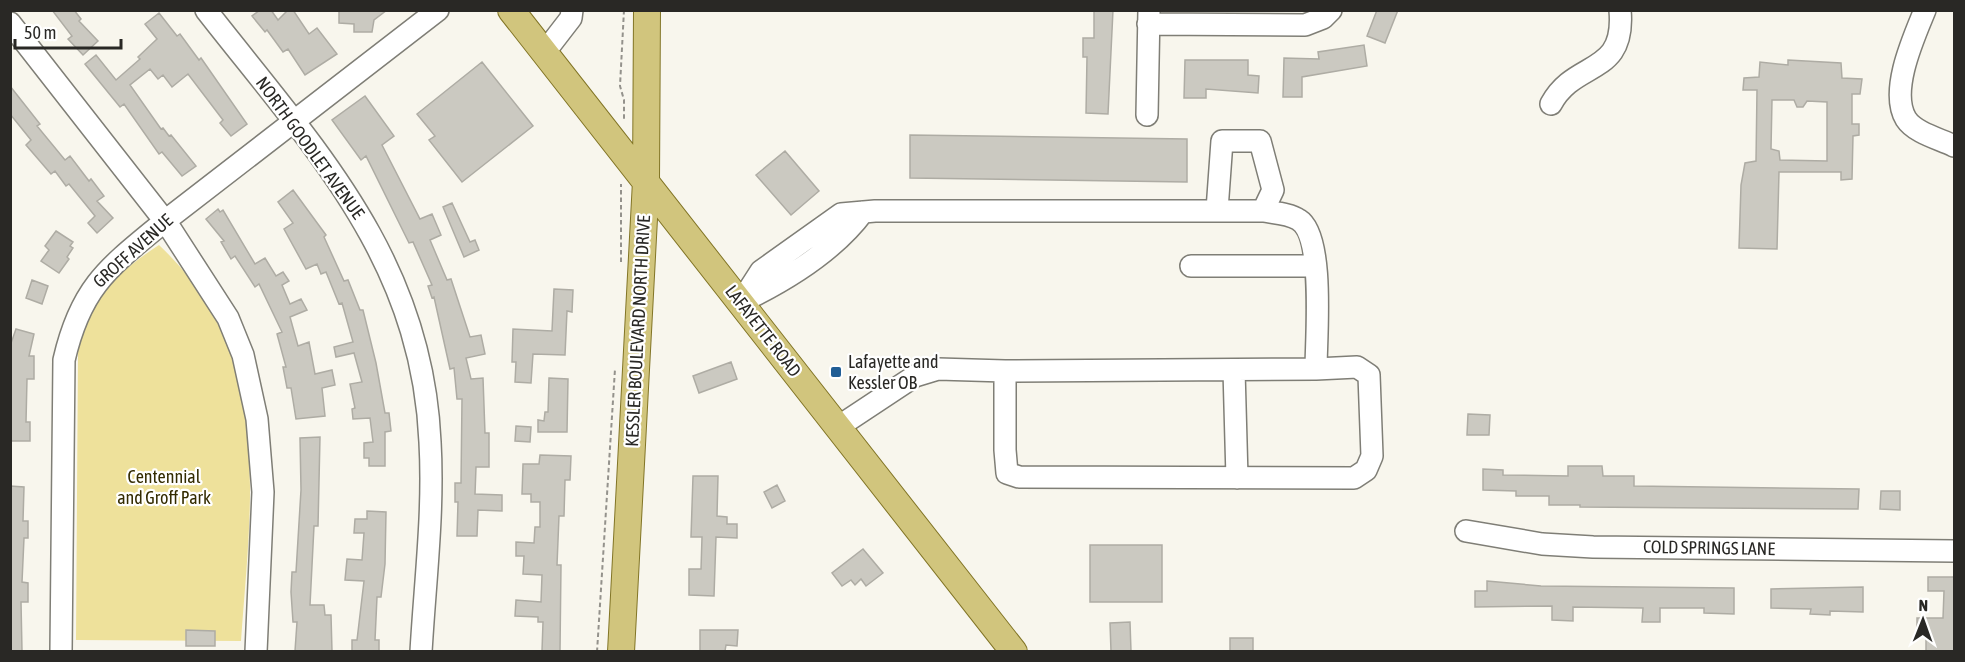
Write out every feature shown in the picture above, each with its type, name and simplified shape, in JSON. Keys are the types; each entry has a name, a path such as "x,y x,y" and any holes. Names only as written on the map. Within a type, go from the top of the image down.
{"main road":[{"name":"LAFAYETTE ROAD","path":"511,10 1014,651"},
{"name":"KESSLER BOULEVARD NORTH DRIVE","path":"621,651 646,181 647,10"}],"street":[{"name":"NORTH GOODLET AVENUE","path":"206,10 349,196 376,241 400,295 417,352 428,416 431,469 420,651"},
{"name":"GROFF AVENUE","path":"61,651 64,360 72,328 92,287 126,253 165,221 438,10"},
{"path":"544,53 571,18 572,10"},
{"path":"1147,115 1148,17 1305,25 1323,18 1331,10"},
{"path":"1551,104 1567,83 1607,58 1615,49 1622,30 1620,10"},
{"path":"1925,10 1903,69 1903,107 1906,119 1918,130 1954,146"},
{"path":"10,23 18,46 165,221 228,318 243,355 257,419 263,492 256,651"},
{"path":"1217,210 1222,141 1260,141 1273,190 1263,211"},
{"path":"741,302 780,284 852,228 863,212 1263,211 1299,220 1309,231 1315,266 1316,369"},
{"path":"1191,266 1315,266"},
{"path":"838,427 915,376 938,369 1234,370 1357,367 1369,375 1372,456 1366,470 1354,478 1019,477 1007,473 1005,370"},
{"path":"1234,370 1237,477"},
{"name":"COLD SPRINGS LANE","path":"1466,531 1542,544 1593,547 1954,551"}],"path":[{"path":"621,266 625,108 620,86 624,10"},
{"path":"597,651 616,364"}],"green space":[{"name":"Centennial and Groff Park","path":"159,245 196,287 222,333 239,380 247,430 250,482 249,534 241,641 76,640 78,350 90,315 107,288 130,266"}],"building":[{"path":"52,10 74,10 81,19 79,21 98,41 83,55 68,39 72,36"},
{"path":"260,10 271,10 278,20 288,10 293,10 309,34 317,28 337,54 305,75 288,49 283,52 267,30 265,32 252,16"},
{"path":"339,10 387,10 374,20 372,32 354,32 354,24 339,23"},
{"path":"1094,10 1113,10 1108,114 1086,113 1087,57 1083,57 1083,38 1094,38"},
{"path":"1377,10 1398,10 1385,43 1367,36"},
{"path":"159,13 177,36 180,34 199,60 201,58 247,124 231,136 220,123 223,120 188,74 172,87 163,75 158,79 150,69 130,85 161,129 163,128 169,136 171,135 196,166 182,176 162,152 159,154 124,104 120,107 85,64 96,55 116,80 140,59 138,57 157,39 145,24"},
{"path":"1364,45 1367,66 1302,77 1302,97 1283,97 1284,58 1319,59 1318,52"},
{"path":"1185,60 1248,60 1248,75 1259,76 1258,93 1206,89 1206,98 1184,98"},
{"path":"1788,60 1841,63 1842,78 1862,79 1860,94 1852,94 1852,124 1859,124 1859,135 1853,136 1852,179 1841,180 1841,172 1779,172 1777,249 1739,248 1741,185 1745,163 1756,161 1757,90 1743,90 1744,78 1759,77 1760,62 1788,65","holes":["1772,100 1794,100 1797,107 1803,107 1807,101 1827,102 1827,161 1780,160 1779,151 1771,149"]},
{"path":"482,62 533,126 462,182 429,140 435,136 417,114"},
{"path":"10,86 40,124 37,126 65,160 70,156 104,196 97,201 113,218 97,233 88,223 95,216 69,184 66,186 55,171 51,174 26,145 31,140 10,114"},
{"path":"365,96 394,136 382,145 420,219 432,214 441,235 430,240 447,280 451,279 470,337 481,335 485,354 466,358 471,379 483,378 485,433 489,433 489,467 476,467 475,494 502,495 502,511 478,510 477,536 457,536 458,502 455,502 455,483 461,483 462,399 457,399 454,368 450,369 434,297 432,298 428,286 432,285 413,242 409,243 366,156 361,160 332,120"},
{"path":"910,135 1187,139 1187,182 910,178"},
{"path":"785,151 819,191 791,215 756,175"},
{"path":"293,190 326,235 324,237 344,281 348,280 360,310 363,310 385,413 389,413 391,431 385,432 385,466 369,466 369,458 364,458 364,443 373,442 370,418 353,419 352,409 355,408 350,384 362,382 354,353 336,357 334,347 353,342 342,303 339,304 326,272 321,274 317,264 306,269 284,229 293,223 278,202"},
{"path":"452,203 470,242 475,240 479,250 464,257 443,207"},
{"path":"218,209 220,212 223,210 255,264 265,258 276,276 283,272 289,281 282,285 290,304 301,299 307,310 290,317 298,346 309,342 315,374 332,370 335,385 322,388 325,416 296,419 291,388 287,388 283,367 286,367 277,334 282,332 259,284 255,287 235,256 231,259 221,242 224,241 206,219"},
{"path":"56,231 73,242 70,246 73,248 67,257 69,259 59,273 41,261 49,250 45,246"},
{"path":"32,280 48,286 42,304 26,298"},
{"path":"554,289 573,290 572,312 567,311 565,355 533,354 531,383 515,382 516,362 512,362 513,329 552,331"},
{"path":"16,329 34,334 29,356 34,356 34,379 27,379 26,422 30,422 30,441 11,441 10,346"},
{"path":"731,362 737,379 699,393 693,376"},
{"path":"549,378 568,379 567,432 538,432 538,420 544,421 545,412 548,412"},
{"path":"1468,414 1490,415 1489,435 1467,435"},
{"path":"516,426 531,427 530,442 515,441"},
{"path":"320,437 318,526 314,526 310,605 324,605 325,615 331,615 332,651 295,651 297,622 293,622 291,592 292,572 296,572 301,490 300,438"},
{"path":"540,455 571,456 570,480 565,480 564,516 559,516 557,565 561,565 560,651 542,651 543,622 538,622 538,617 515,616 516,600 541,602 542,575 523,574 524,556 516,556 516,542 534,543 535,527 540,527 540,502 531,502 531,494 522,494 523,464 539,464"},
{"path":"1568,466 1602,466 1603,476 1634,476 1634,486 1859,489 1858,509 1580,507 1580,505 1549,505 1549,496 1516,496 1516,491 1483,490 1483,469 1503,470 1503,475 1568,476"},
{"path":"693,476 718,476 717,516 727,517 727,524 737,524 737,538 716,537 714,596 689,595 689,569 701,569 702,537 691,537"},
{"path":"777,485 785,501 772,508 764,492"},
{"path":"10,486 24,487 23,521 28,521 28,538 24,538 22,582 28,583 28,602 21,602 22,651 10,651"},
{"path":"1881,491 1900,491 1900,510 1880,509"},
{"path":"367,511 386,512 385,564 381,597 377,597 375,640 379,640 379,651 352,651 352,640 357,640 364,581 345,580 347,559 362,560 364,533 354,533 355,519 367,519"},
{"path":"1090,545 1162,545 1162,602 1090,602"},
{"path":"863,549 883,573 866,586 861,579 855,585 851,580 842,586 832,573"},
{"path":"1928,577 1954,577 1954,651 1926,651 1926,634 1917,634 1917,618 1943,618 1944,591 1928,591"},
{"path":"1487,581 1541,586 1734,588 1734,614 1704,613 1704,608 1660,608 1660,622 1642,622 1643,608 1573,607 1573,621 1552,620 1552,606 1475,607 1475,591 1487,591"},
{"path":"1863,587 1863,612 1830,611 1830,615 1810,614 1811,609 1771,608 1771,589"},
{"path":"1130,622 1131,651 1111,651 1110,623"},
{"path":"186,630 215,631 215,646 186,646"},
{"path":"700,630 738,630 737,646 726,645 725,651 700,651"},
{"path":"1230,638 1253,638 1253,651 1230,651"}],"place":[{"name":"Lafayette and Kessler OB","path":"836,372"}]}
